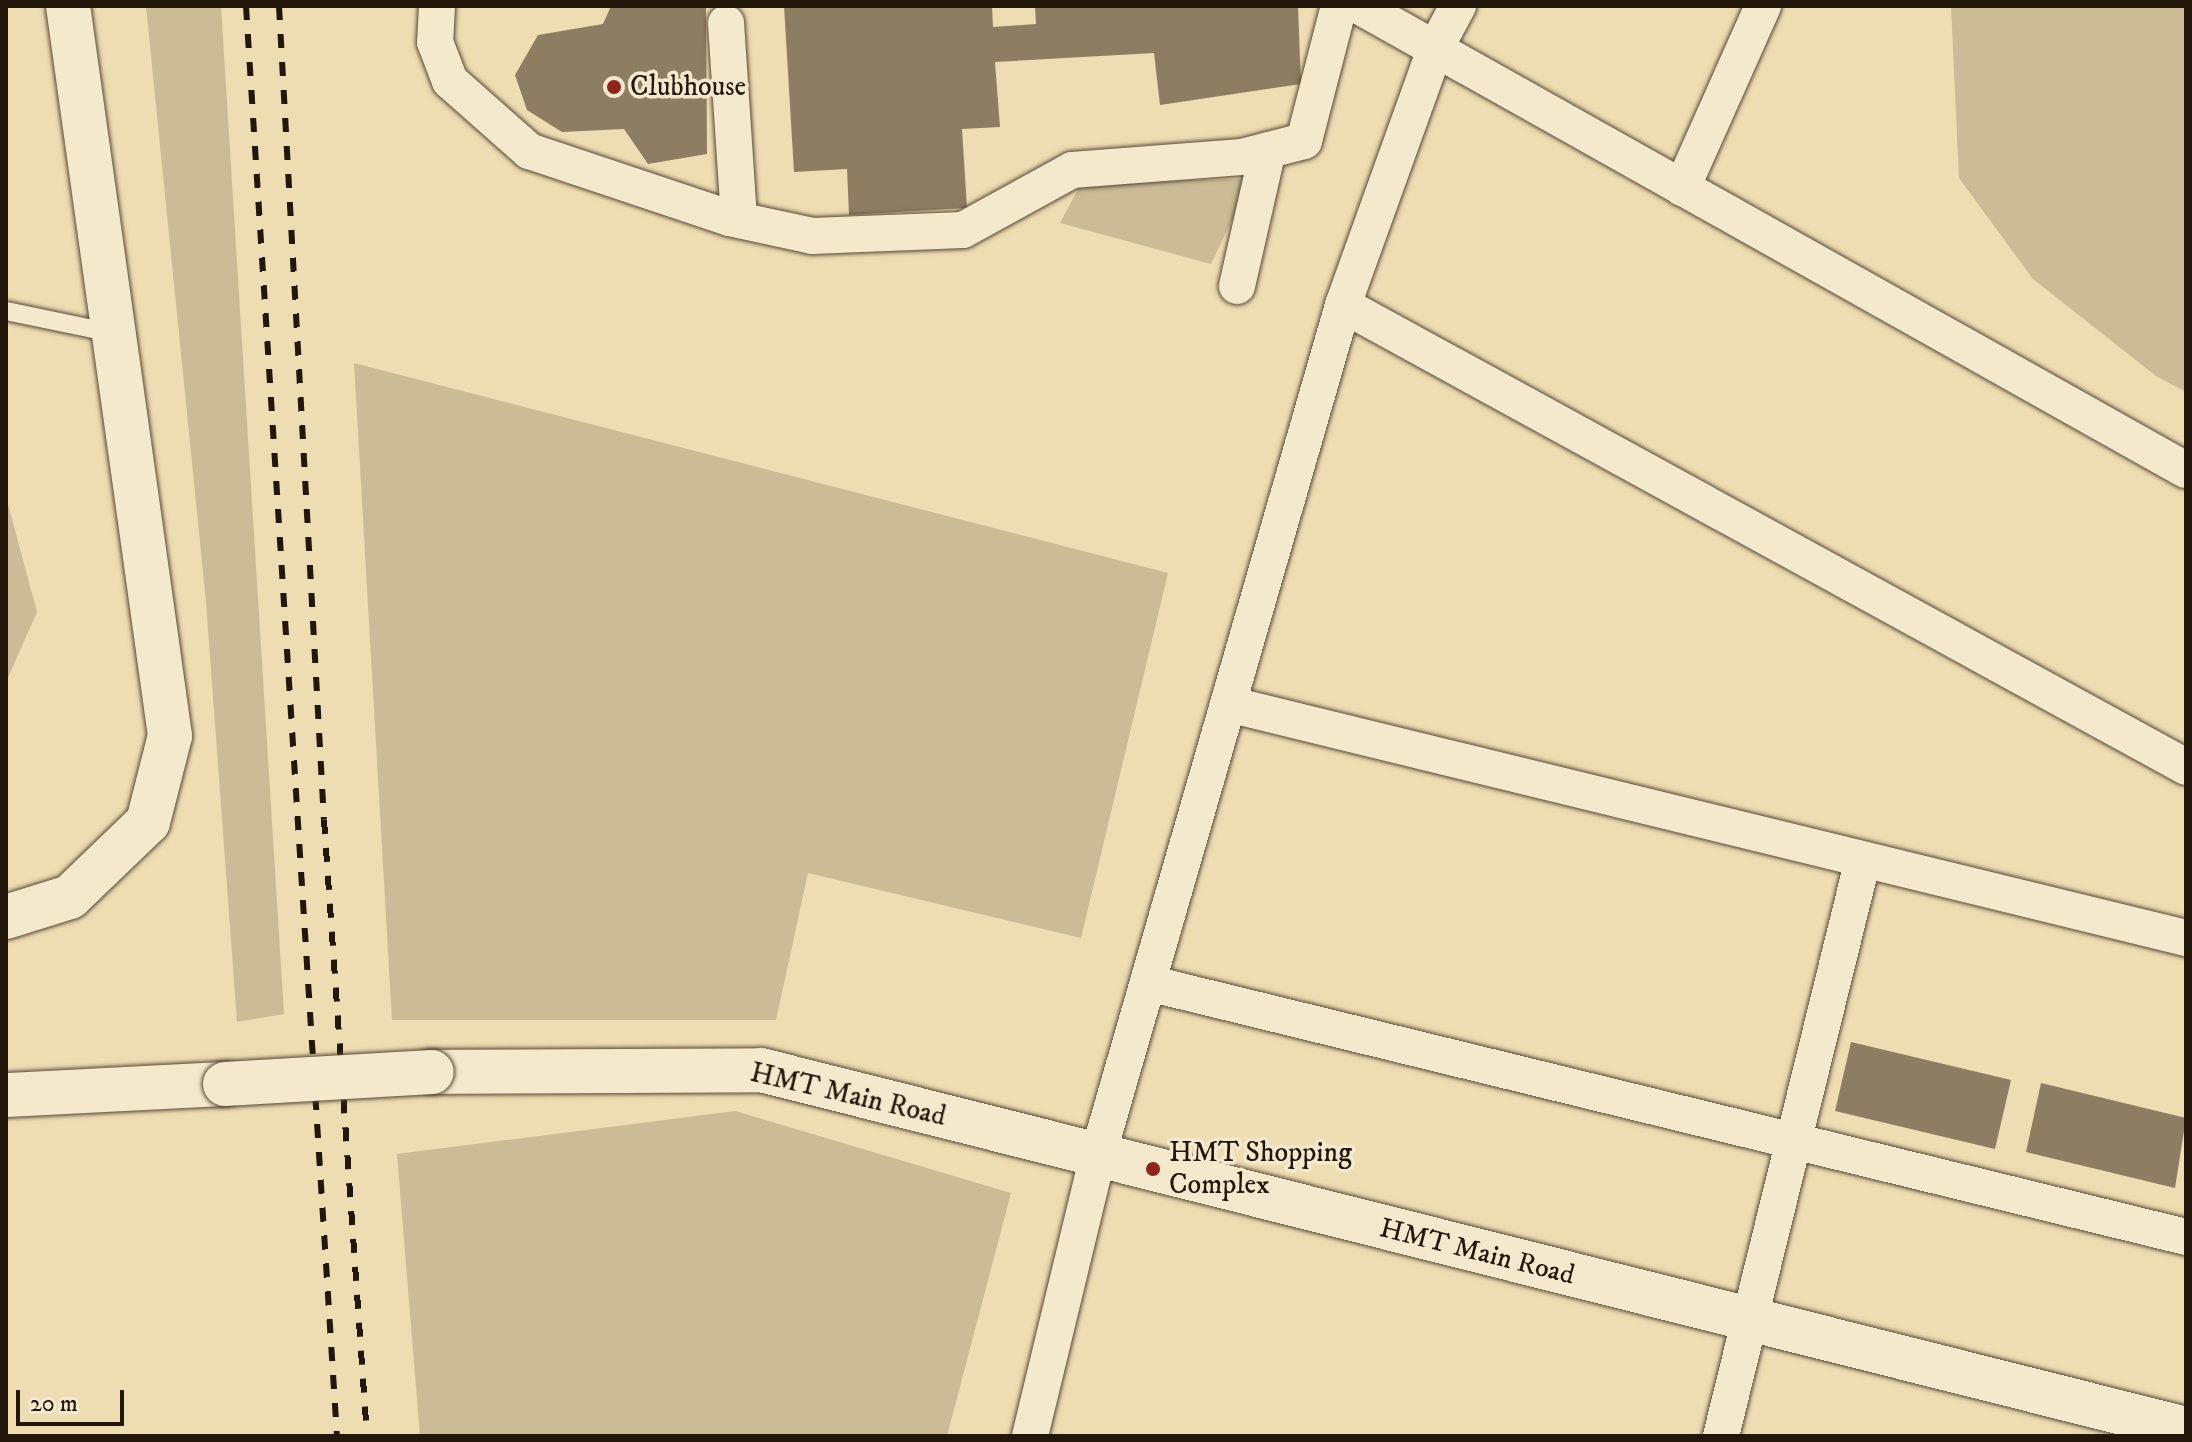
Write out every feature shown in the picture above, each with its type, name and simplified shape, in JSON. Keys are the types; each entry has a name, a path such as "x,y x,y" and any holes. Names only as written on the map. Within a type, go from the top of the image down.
{"street":[{"path":"6,917 70,897 148,822 170,736 68,6"},
{"path":"437,6 435,42 450,81 529,151 739,220 812,236 963,230 1072,170 1268,150 1304,141 1339,6"},
{"path":"1359,6 2186,470"},
{"path":"1030,1436 1098,1155 1343,305 1436,47 1458,6"},
{"path":"1682,188 1763,6"},
{"path":"726,23 739,220"},
{"path":"1237,286 1268,150"},
{"path":"1343,305 2186,767"},
{"path":"1228,704 2186,938"},
{"path":"1721,1436 1863,859"},
{"path":"1148,983 2186,1237"},
{"name":"HMT Main Road","path":"6,1095 432,1072 761,1070 1749,1322 2186,1429"}],"lane":[{"path":"6,311 112,333"}],"shaded area":[{"path":"146,6 221,6 284,1014 237,1022 206,602"},
{"path":"1951,6 2186,6 2186,392 2156,376 2033,279 1959,178"},
{"path":"1252,179 1211,264 1060,223 1082,182"},
{"path":"354,363 1168,573 1081,938 808,873 776,1020 392,1020"},
{"path":"6,497 37,612 6,682"},
{"path":"735,1111 1011,1193 947,1436 420,1436 397,1154"}],"building":[{"name":"Clubhouse","path":"611,6 706,6 707,154 648,164 624,129 562,132 527,110 515,75 538,35 603,24"},
{"path":"784,6 992,6 993,27 1036,24 1035,6 1298,6 1301,84 1160,105 1154,53 995,62 1000,127 962,129 967,208 849,215 847,169 794,172"},
{"path":"1851,1042 2011,1080 1995,1149 1835,1111"},
{"path":"2041,1083 2186,1118 2175,1188 2026,1152"}],"railway":[{"path":"246,6 337,1436"},
{"path":"279,6 324,820 367,1436"}],"place":[{"name":"Clubhouse","path":"614,87"},
{"name":"HMT Shopping Complex","path":"1153,1169"}]}
